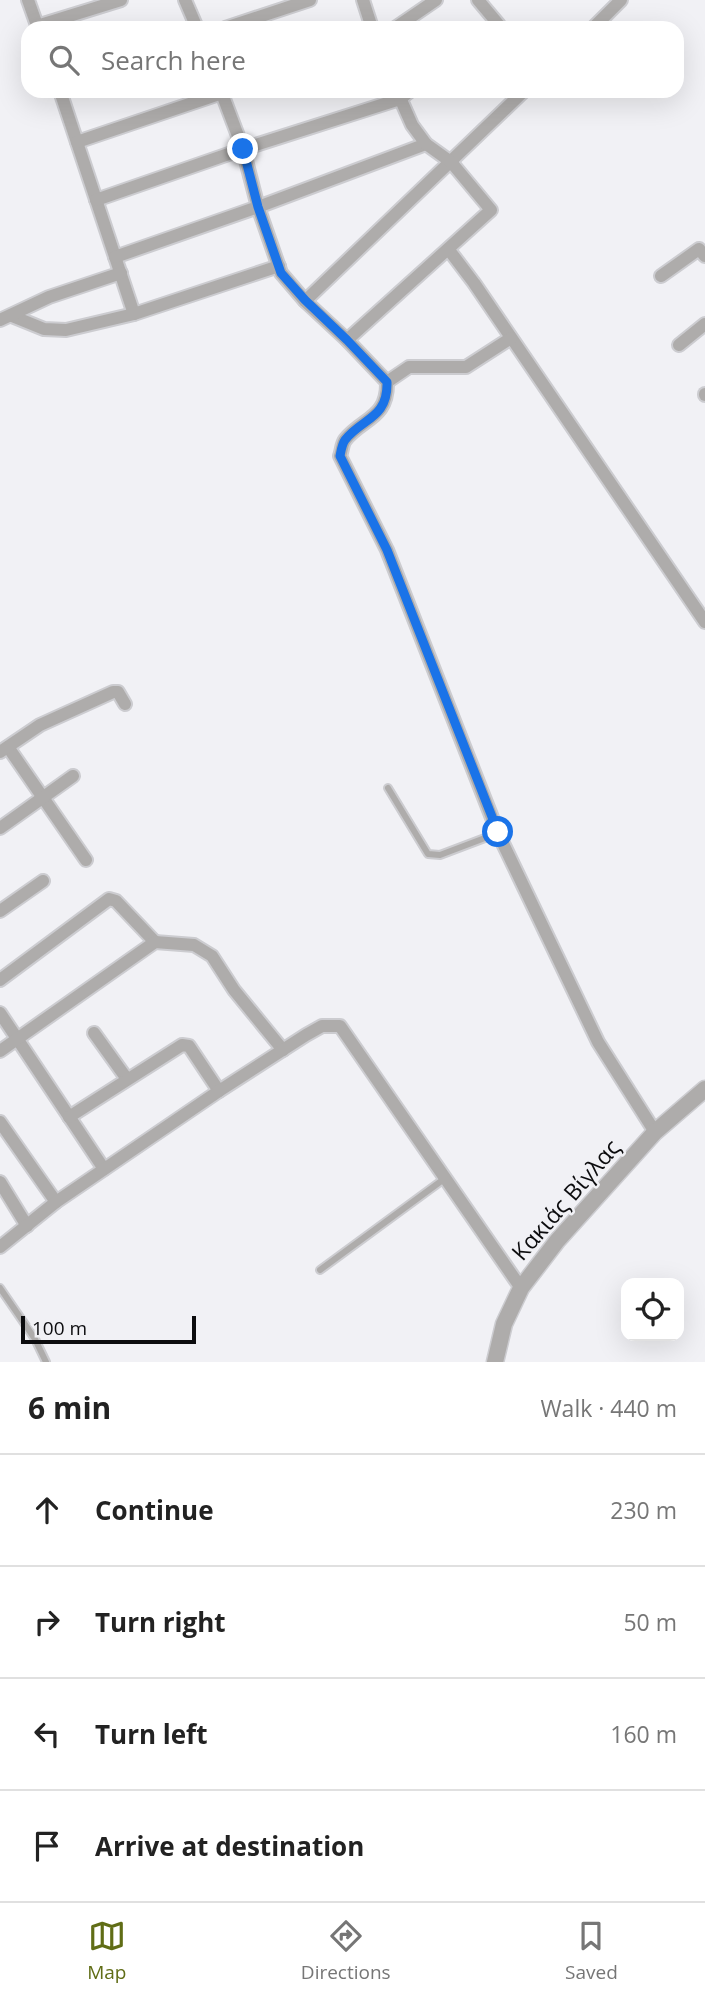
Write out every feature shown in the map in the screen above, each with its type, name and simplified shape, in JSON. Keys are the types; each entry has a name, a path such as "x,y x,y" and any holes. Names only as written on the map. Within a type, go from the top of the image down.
{"street":[{"path":"28,0 36,21"},
{"path":"56,21 121,0"},
{"path":"185,0 195,21"},
{"path":"246,21 310,0"},
{"path":"363,0 370,21"},
{"path":"405,21 436,0"},
{"path":"478,0 496,21"},
{"path":"600,21 621,0"},
{"path":"62,98 134,314"},
{"path":"77,142 206,98"},
{"path":"226,98 258,207 281,273 387,382 387,393 378,413 345,440 340,456 387,550 498,832 598,1042 655,1132"},
{"path":"96,200 390,98"},
{"path":"347,340 491,210 451,162 426,144 412,125 403,98"},
{"path":"305,300 517,98"},
{"path":"115,257 426,144"},
{"path":"661,276 699,249 705,256"},
{"path":"449,250 705,622"},
{"path":"6,318 44,329 66,330 134,314 279,266"},
{"path":"6,318 49,297 121,274"},
{"path":"680,345 705,324"},
{"path":"387,382 409,367 466,368 511,338"},
{"path":"86,860 43,797 4,750 40,725 113,692 118,692 125,704"},
{"path":"0,828 73,776"},
{"path":"0,911 43,881"},
{"path":"0,980 109,899 116,901 155,942 194,946 205,950 283,1050"},
{"path":"0,1051 155,942"},
{"path":"0,1013 104,1168"},
{"path":"0,1247 56,1202 219,1091 322,1027 340,1026 521,1288"},
{"path":"94,1033 127,1079"},
{"path":"69,1117 183,1045 189,1046 219,1091"},
{"name":"Κακιάς Βίγλας","path":"495,1362 504,1324 521,1288 557,1241 655,1132 705,1089"},
{"path":"0,1122 56,1202"},
{"path":"0,1182 27,1226"}],"lane":[{"path":"388,788 428,854 440,855 498,832"},
{"path":"320,1270 444,1179"},
{"path":"0,1288 35,1339 46,1362"}],"route":[{"path":"243,149 258,207 281,273 387,382 387,393 378,413 345,440 340,456 387,550 498,832"}]}
